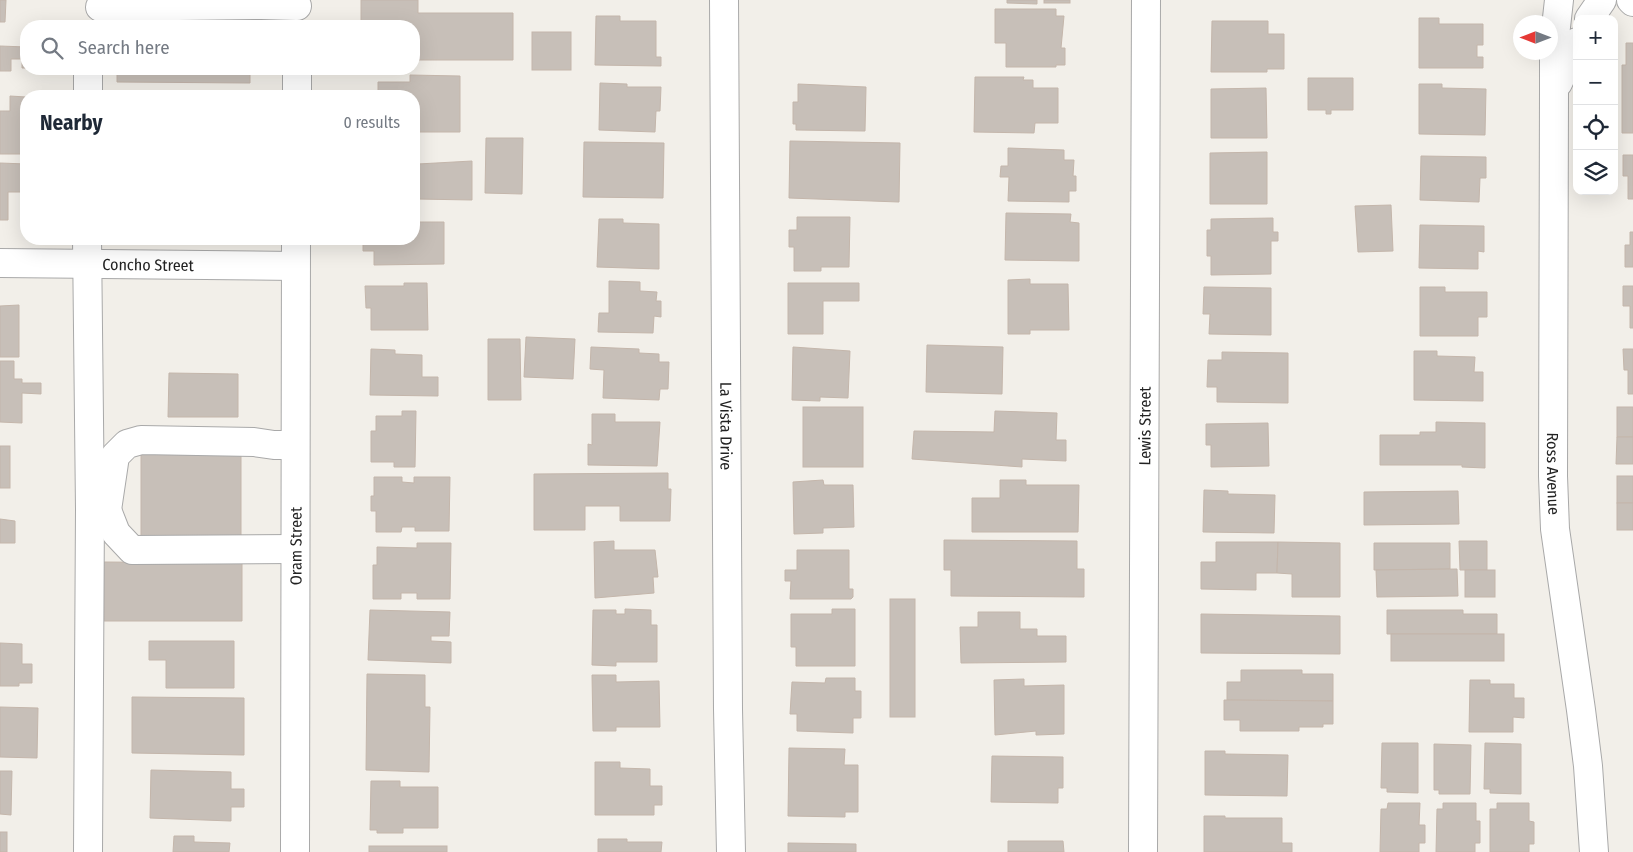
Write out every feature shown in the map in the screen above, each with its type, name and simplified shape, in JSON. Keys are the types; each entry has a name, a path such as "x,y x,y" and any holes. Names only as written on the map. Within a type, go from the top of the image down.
{"street":[{"name":"La Vista Drive","path":"724,0 728,709 731,852"},
{"name":"Lewis Street","path":"1143,852 1146,0"},
{"name":"Ross Avenue","path":"1559,0 1554,45 1553,476 1555,529 1588,766 1594,852"},
{"path":"1592,15 1602,0"},
{"path":"92,11 297,11"},
{"name":"Ross Avenue","path":"1554,92 1573,51"},
{"path":"88,75 88,90"},
{"path":"297,75 297,90"},
{"name":"Oram Street","path":"295,852 296,245"},
{"path":"87,251 99,510 88,852"},
{"name":"Concho Street","path":"0,263 87,251 296,266"},
{"path":"99,510 115,456 127,444 141,440 254,442 274,445 296,445"},
{"path":"99,510 116,533 132,550 295,549"}],"building":[{"path":"0,0 6,0 5,22 0,22"},
{"path":"361,0 418,0 418,13 513,13 513,60 420,60 420,20 361,20"},
{"path":"1007,0 1037,0 1037,4 1007,3"},
{"path":"1044,0 1070,0 1070,3 1044,3"},
{"path":"995,9 1056,9 1056,16 1064,16 1061,48 1065,48 1065,65 1056,65 1056,67 1006,67 1006,43 995,43"},
{"path":"596,16 620,16 620,21 656,21 656,57 661,57 661,66 595,65"},
{"path":"1419,18 1439,18 1439,24 1483,24 1483,45 1477,45 1477,57 1483,57 1483,68 1419,68"},
{"path":"1212,21 1268,21 1268,34 1284,34 1284,69 1267,69 1267,72 1211,72"},
{"path":"532,32 571,32 571,70 532,70"},
{"path":"1626,43 1633,43 1633,133 1622,133 1622,65 1626,65"},
{"path":"0,46 20,47 20,59 11,59 11,71 0,71"},
{"path":"117,75 250,75 250,83 117,82"},
{"path":"410,75 460,76 460,132 420,132 420,90 378,90 378,82 410,82"},
{"path":"975,77 1024,77 1023,80 1033,80 1033,88 1058,88 1058,123 1035,123 1034,133 974,132"},
{"path":"1308,78 1353,78 1353,110 1331,110 1331,114 1326,114 1326,110 1308,110"},
{"path":"600,83 627,84 627,87 661,87 660,111 656,111 655,132 599,130"},
{"path":"798,84 866,87 865,131 796,130 796,124 793,124 793,102 798,102"},
{"path":"1419,84 1442,84 1442,88 1486,89 1485,135 1419,134"},
{"path":"1266,88 1267,138 1211,138 1211,89"},
{"path":"10,96 20,97 20,154 0,154 0,111 10,111"},
{"path":"486,138 523,138 522,194 485,193"},
{"path":"790,141 900,143 899,202 789,198"},
{"path":"584,142 664,143 663,198 583,197"},
{"path":"1008,148 1064,150 1064,160 1074,160 1073,176 1076,176 1076,191 1069,191 1069,202 1008,201 1009,177 1000,177 1001,166 1008,166"},
{"path":"1267,152 1267,204 1210,204 1210,153"},
{"path":"1623,155 1633,155 1633,199 1628,199 1628,176 1623,176"},
{"path":"1421,156 1486,157 1486,178 1480,178 1479,202 1420,200"},
{"path":"472,161 472,200 420,199 420,164"},
{"path":"0,163 20,164 20,192 8,192 8,220 0,220"},
{"path":"1391,205 1393,251 1358,252 1355,206"},
{"path":"1006,213 1071,214 1070,222 1079,223 1079,261 1005,260"},
{"path":"797,217 850,217 849,267 821,267 821,271 794,271 794,247 789,247 789,230 797,230"},
{"path":"1273,218 1273,232 1278,232 1278,241 1271,241 1271,274 1211,275 1211,256 1207,256 1207,230 1211,230 1211,219"},
{"path":"599,219 623,219 623,223 659,224 659,269 597,267"},
{"path":"420,222 444,222 444,264 374,265 374,251 363,251 363,245 420,245"},
{"path":"1420,225 1484,226 1484,252 1478,251 1478,269 1419,268"},
{"path":"1630,232 1633,232 1633,267 1625,267 1625,245 1630,245"},
{"path":"1030,279 1030,284 1068,284 1069,330 1030,330 1030,334 1008,334 1008,280"},
{"path":"609,281 640,282 640,291 657,292 656,301 661,301 661,317 654,316 653,333 598,332 599,313 609,313"},
{"path":"404,283 427,283 428,330 371,330 371,308 366,308 365,286 404,286"},
{"path":"788,283 859,283 859,301 823,301 823,334 788,334"},
{"path":"1623,286 1633,286 1633,328 1630,328 1630,306 1623,306"},
{"path":"1204,287 1271,288 1271,335 1209,334 1210,314 1203,314"},
{"path":"1420,287 1445,287 1445,292 1487,292 1487,317 1478,317 1478,336 1420,336"},
{"path":"19,305 19,357 0,357 0,306"},
{"path":"526,337 575,339 573,379 524,377"},
{"path":"488,339 520,339 521,400 488,400"},
{"path":"927,345 1003,347 1002,394 926,392"},
{"path":"591,347 639,349 639,353 659,354 659,362 669,362 668,389 660,389 659,400 603,398 604,370 590,369"},
{"path":"793,347 850,351 848,398 820,397 820,401 792,400"},
{"path":"371,349 395,350 395,354 422,355 422,377 438,377 438,396 370,395"},
{"path":"1623,349 1633,349 1633,394 1628,394 1628,370 1624,370"},
{"path":"1414,351 1437,351 1437,356 1475,357 1474,372 1483,372 1483,401 1414,400"},
{"path":"1222,352 1288,353 1288,403 1217,402 1217,387 1207,387 1208,360 1222,360"},
{"path":"0,361 14,361 14,379 22,379 22,383 41,383 41,394 22,393 22,423 0,422"},
{"path":"169,373 238,374 238,417 168,417"},
{"path":"803,407 863,407 863,467 803,467"},
{"path":"1617,407 1633,407 1633,437 1617,437"},
{"path":"402,411 416,411 415,467 394,467 394,462 371,462 371,431 376,431 376,416 402,416"},
{"path":"995,411 1057,413 1056,440 1066,440 1066,461 1022,459 1022,467 912,459 914,431 994,432"},
{"path":"592,414 615,414 615,422 660,422 657,466 588,465 588,444 592,445"},
{"path":"1436,422 1485,423 1485,468 1462,467 1462,465 1380,465 1380,435 1420,435 1420,432 1436,432"},
{"path":"1268,423 1269,466 1211,467 1211,445 1206,445 1206,424"},
{"path":"1617,437 1633,437 1633,464 1616,464"},
{"path":"0,446 10,446 10,488 0,488"},
{"path":"141,450 241,450 241,537 141,537"},
{"path":"668,473 668,489 671,489 670,521 620,521 620,506 585,506 585,530 534,530 534,474"},
{"path":"1617,476 1633,476 1633,503 1617,503"},
{"path":"374,477 402,477 402,482 414,483 414,477 450,477 449,531 415,531 415,527 402,527 401,532 376,532 376,511 371,511 371,496 374,496"},
{"path":"823,480 824,485 853,485 854,527 823,528 823,533 794,534 793,482"},
{"path":"1000,480 1026,480 1026,485 1079,485 1078,532 972,532 972,498 1000,498"},
{"path":"1204,490 1228,491 1228,494 1275,495 1274,533 1203,532"},
{"path":"1458,491 1459,524 1364,525 1364,492"},
{"path":"1617,503 1633,503 1633,530 1617,530"},
{"path":"0,519 15,521 15,543 0,543"},
{"path":"944,540 1077,541 1077,569 1084,569 1084,597 951,596 951,570 944,570"},
{"path":"614,541 614,550 655,550 658,577 653,577 654,593 595,598 594,542"},
{"path":"1459,541 1487,541 1487,570 1460,570"},
{"path":"1216,542 1278,542 1277,573 1256,573 1256,590 1201,589 1201,562 1216,562"},
{"path":"1278,542 1340,543 1340,597 1292,597 1292,574 1277,573"},
{"path":"417,543 451,543 450,599 417,599 417,593 401,593 401,599 373,599 373,565 377,565 377,547 417,548"},
{"path":"1374,543 1450,543 1450,569 1374,570"},
{"path":"797,550 849,550 849,589 853,589 853,597 851,599 790,599 791,581 785,581 785,570 797,570"},
{"path":"104,562 242,563 242,621 104,621"},
{"path":"1457,569 1458,596 1377,597 1376,570"},
{"path":"1465,570 1495,570 1495,597 1465,597"},
{"path":"890,599 915,599 915,717 890,717"},
{"path":"625,609 651,610 651,625 657,625 657,662 616,662 616,666 592,665 593,610 616,610 616,614 625,614"},
{"path":"832,609 855,609 855,666 796,666 796,647 791,647 791,614 832,614"},
{"path":"370,610 450,612 449,636 431,636 431,641 451,642 451,663 368,660"},
{"path":"1387,610 1463,610 1463,614 1497,614 1497,634 1387,634"},
{"path":"978,612 1020,612 1020,629 1037,629 1037,636 1066,636 1066,662 961,663 960,627 978,627"},
{"path":"1201,614 1340,616 1340,654 1201,653"},
{"path":"1391,634 1504,634 1504,661 1391,661"},
{"path":"149,641 234,641 234,688 166,688 166,660 149,660"},
{"path":"0,643 22,644 22,664 32,664 32,683 19,683 19,686 0,686"},
{"path":"1241,670 1302,670 1302,674 1333,674 1333,701 1227,700 1227,682 1241,682"},
{"path":"367,674 425,675 425,707 430,707 429,772 366,770"},
{"path":"592,675 616,675 616,682 659,681 660,727 616,727 616,731 593,731"},
{"path":"826,678 855,678 855,691 861,691 861,718 853,718 853,733 797,731 797,714 790,714 792,682 825,683"},
{"path":"1024,679 1024,686 1064,685 1064,734 1036,735 1036,731 995,735 994,680"},
{"path":"1470,680 1490,680 1490,684 1514,684 1514,698 1524,698 1524,718 1513,717 1513,732 1469,732"},
{"path":"132,697 244,698 244,755 132,753"},
{"path":"1224,700 1333,701 1333,724 1323,724 1323,727 1299,727 1299,731 1240,731 1240,720 1224,720"},
{"path":"0,707 38,708 37,758 0,757"},
{"path":"1382,743 1418,743 1418,793 1387,792 1387,788 1381,788"},
{"path":"1485,743 1521,744 1521,794 1490,793 1490,789 1484,789"},
{"path":"1434,744 1471,745 1470,794 1439,794 1439,790 1434,790"},
{"path":"789,748 845,749 844,765 858,765 858,812 845,812 845,817 788,816"},
{"path":"1205,751 1225,751 1225,754 1288,755 1287,796 1205,795"},
{"path":"992,756 1063,757 1063,788 1058,788 1058,803 991,802"},
{"path":"595,762 620,762 620,768 650,769 650,786 662,786 662,805 654,805 654,815 595,815"},
{"path":"151,770 231,772 231,789 244,789 244,807 231,807 231,821 150,818"},
{"path":"0,771 12,771 11,815 0,814"},
{"path":"371,781 400,781 400,787 438,787 438,828 403,828 403,833 377,833 377,830 370,830"},
{"path":"1388,803 1420,803 1419,825 1425,825 1425,843 1419,843 1419,852 1380,852 1381,809 1387,809"},
{"path":"1443,803 1476,803 1476,821 1480,821 1480,843 1475,843 1475,852 1436,852 1437,809 1443,809"},
{"path":"1497,803 1529,803 1529,821 1534,822 1534,844 1529,844 1529,852 1490,852 1490,809 1497,809"},
{"path":"1204,816 1282,818 1282,843 1292,843 1292,852 1204,852"},
{"path":"0,832 7,832 7,852 0,852"},
{"path":"174,836 194,836 194,842 230,843 229,852 173,852"},
{"path":"598,839 627,839 627,842 662,842 661,852 598,852"},
{"path":"1008,841 1063,841 1064,852 1008,852"},
{"path":"788,843 856,844 856,852 788,852"},
{"path":"369,846 447,846 447,852 369,852"}]}
